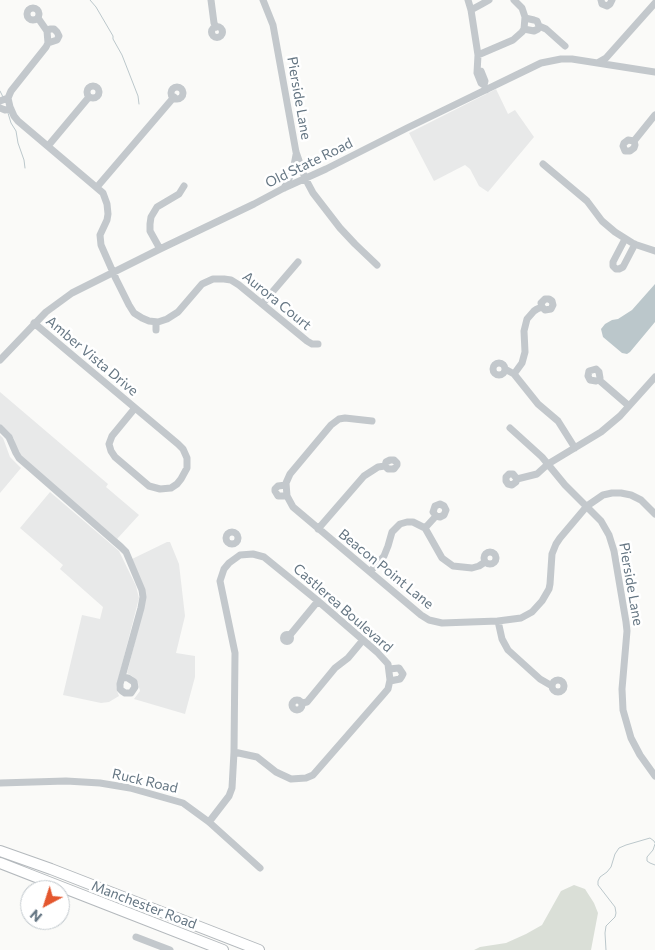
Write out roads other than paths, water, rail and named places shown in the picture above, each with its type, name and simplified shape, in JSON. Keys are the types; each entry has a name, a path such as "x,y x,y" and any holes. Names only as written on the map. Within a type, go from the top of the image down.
{"highway":[{"name":"Manchester Road","path":"0,851 60,872 259,950"},
{"name":"Manchester Road","path":"0,863 223,950"}],"street":[{"path":"211,0 216,27"},
{"name":"Pierside Lane","path":"263,0 273,26 296,152 305,178 313,194 340,228 377,265"},
{"path":"468,0 478,55 477,73 481,84 485,88"},
{"path":"471,10 488,0"},
{"path":"478,55 513,40 524,29 526,18 524,12 514,0"},
{"path":"601,0 602,4 607,6 612,0"},
{"path":"596,62 606,58 655,3"},
{"path":"38,18 47,31 48,43 44,51 14,87 8,98 10,109 18,121 97,187 174,97"},
{"path":"526,18 537,21 539,26 546,29 566,46"},
{"path":"524,29 534,31 539,26"},
{"path":"47,31 50,29 54,30 58,32 59,36 57,40 48,43"},
{"path":"618,45 614,58 619,66"},
{"name":"Old State Road","path":"0,360 46,312 72,293 326,169 485,88 536,65 551,60 572,59 655,72"},
{"path":"48,146 89,97"},
{"path":"0,101 8,98"},
{"path":"0,108 10,109"},
{"path":"634,141 655,115"},
{"path":"284,188 293,171 296,152"},
{"path":"544,164 587,201 608,227 625,239 655,251"},
{"path":"160,249 150,231 151,217 157,207 179,194 184,186"},
{"name":"Aurora Court","path":"97,187 106,199 108,210 100,235 101,245 134,313 156,326 174,315 202,284 213,279 224,279 235,282 307,342 318,344"},
{"path":"625,239 613,262 613,266 616,269 623,266 635,244"},
{"path":"262,304 298,262"},
{"path":"514,374 522,363 525,352 524,330 527,319 534,311 542,307"},
{"name":"Amber Vista Drive","path":"34,324 135,408 178,444 186,453 188,463 186,472 177,484 171,488 160,489 149,486 115,457 111,451 112,436 135,408"},
{"path":"505,369 514,374 538,404 558,422 575,448"},
{"path":"517,478 537,474 548,464 611,425 655,377"},
{"path":"599,380 629,406"},
{"path":"287,496 286,485 290,474 331,425 345,418 372,421"},
{"path":"0,428 9,437 19,458 126,552 142,590 143,597 122,676"},
{"name":"Pierside Lane","path":"510,428 542,457 564,485 601,520 606,529 614,551 627,630 622,690 623,710 631,738 643,760 655,776"},
{"path":"318,529 359,481 371,471 385,466"},
{"name":"Beacon Point Lane","path":"286,485 278,486 275,489 274,491 278,496 287,496 293,507 420,615 442,624 521,618 532,612 542,601 550,584 552,554 556,544 587,506 603,495 612,493 631,495 641,500 655,514"},
{"path":"425,528 436,516"},
{"path":"370,572 384,556 392,532 400,524 407,522 413,522 425,528 442,558 454,566 472,568 485,562"},
{"path":"209,822 229,796 232,788 235,653 220,581 224,569 229,563 240,556 234,544"},
{"name":"Castlerea Boulevard","path":"240,556 253,554 264,557 318,601 386,661 390,681"},
{"path":"290,635 318,601"},
{"path":"498,621 502,639 508,650 540,679 552,686"},
{"path":"302,703 307,702 363,640"},
{"path":"234,752 257,756 276,772 291,779 306,778 313,775 388,689 390,681 400,679 403,674 399,668 389,669"},
{"name":"Ruck Road","path":"0,783 75,781 100,783 130,788 183,802 209,822 260,868"},
{"path":"136,937 170,950"}],"waterway":[{"path":"90,0 113,36 122,55 138,96 139,104"},
{"path":"0,91 3,97"},
{"path":"8,113 16,131 25,168"},
{"path":"606,950 606,926 615,917 616,913 615,907 598,885 598,881 611,867 619,848 650,838 655,843"},
{"path":"655,844 647,857 647,861 655,865"}]}
